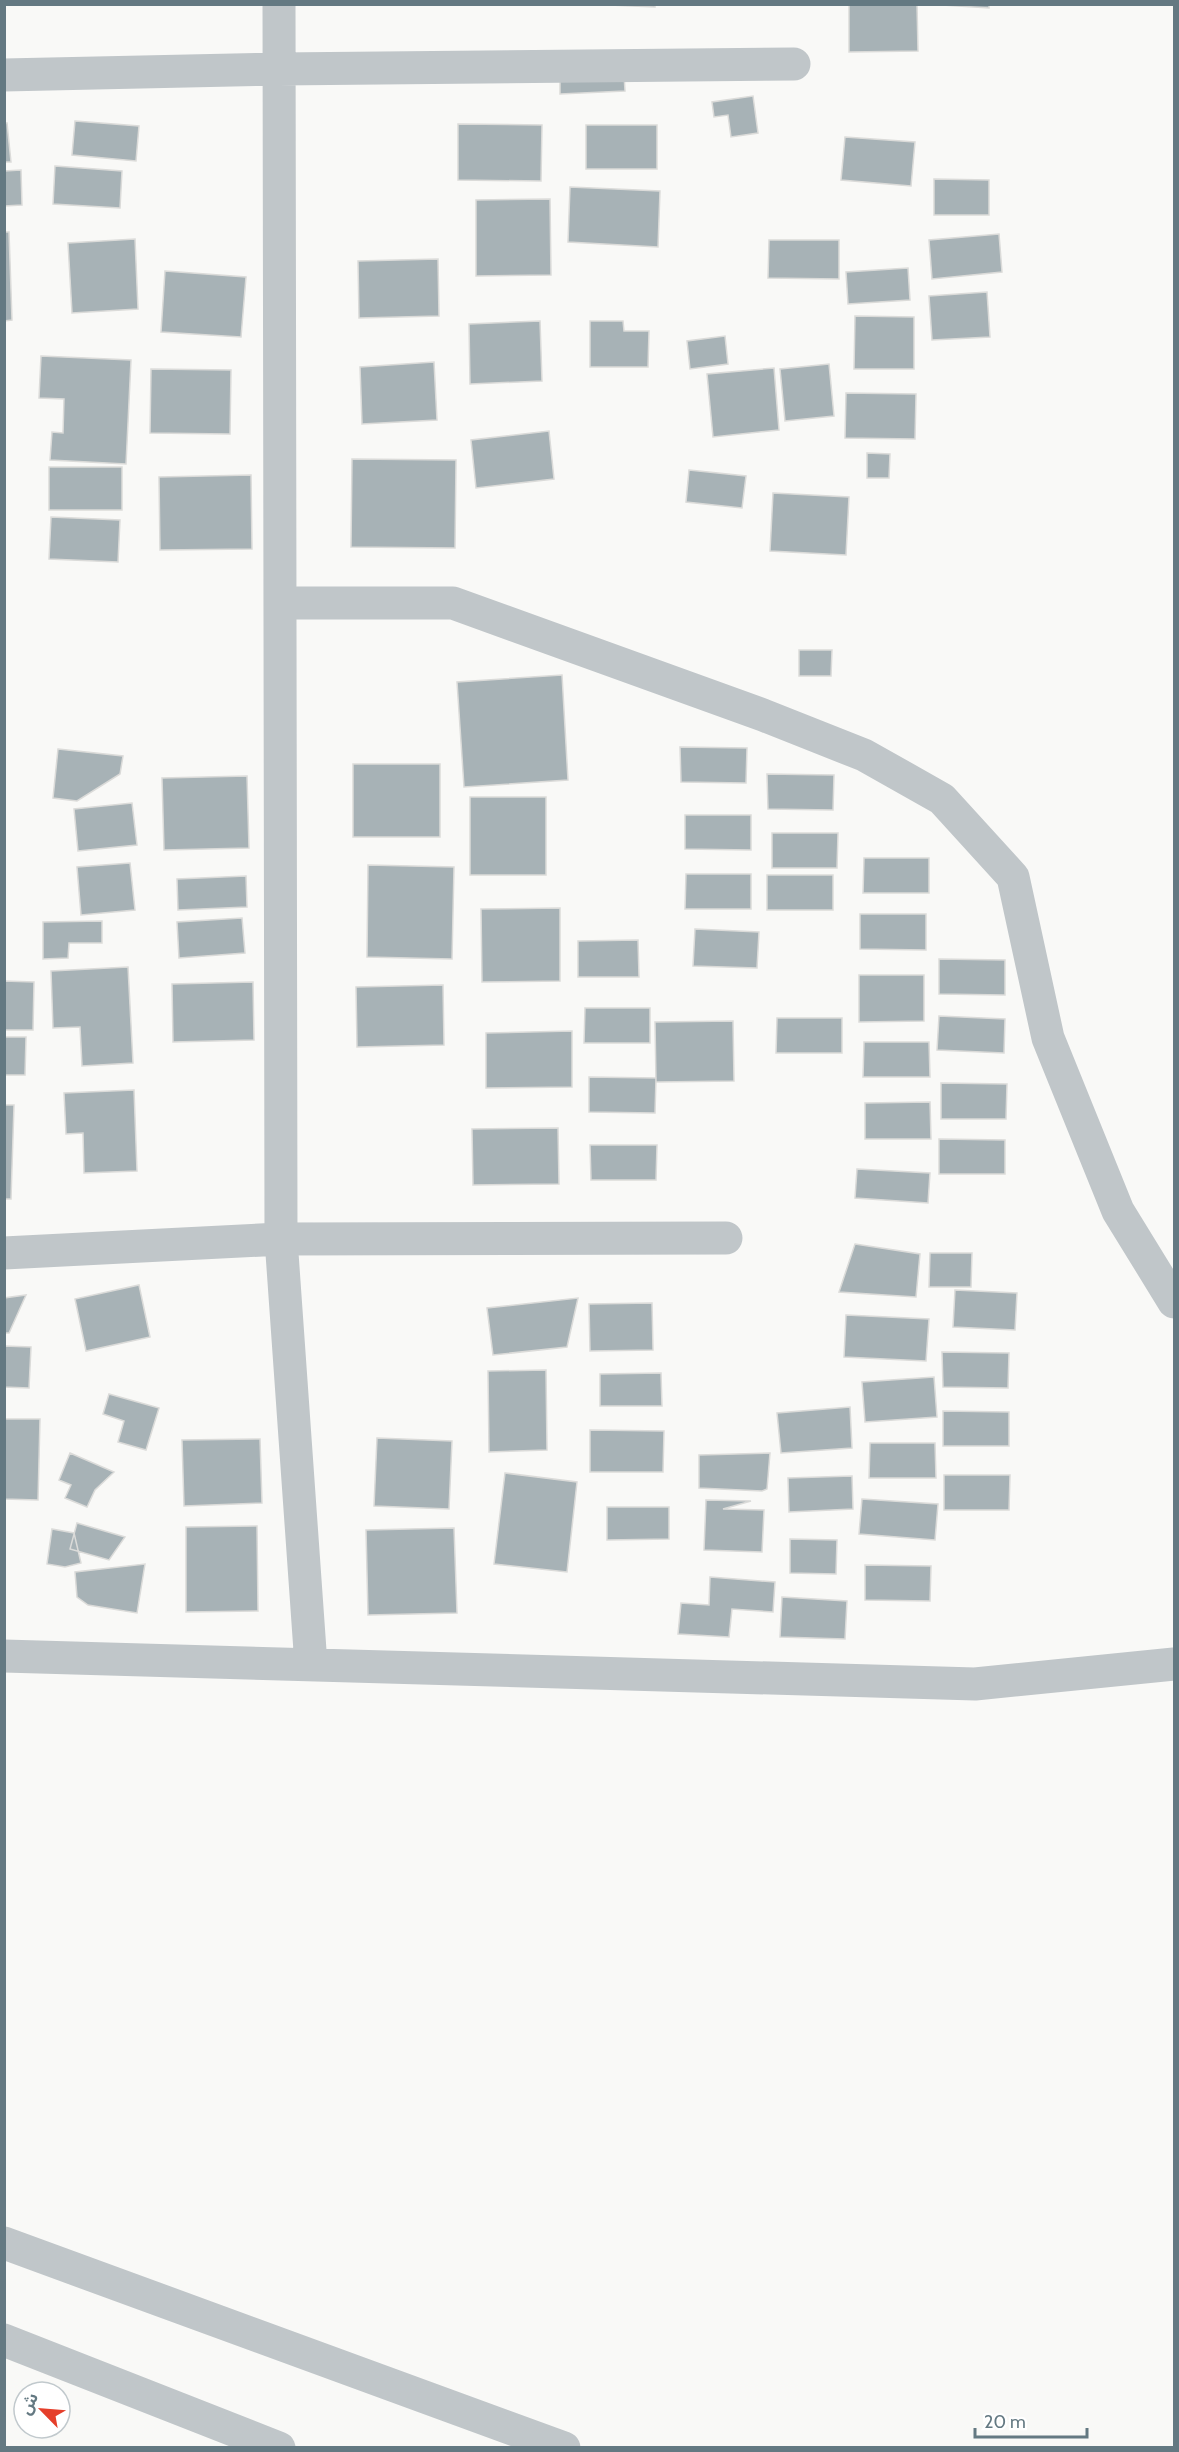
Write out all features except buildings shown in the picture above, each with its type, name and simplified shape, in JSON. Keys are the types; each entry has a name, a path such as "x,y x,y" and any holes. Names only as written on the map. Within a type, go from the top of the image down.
{"street":[{"path":"279,4 281,1239 311,1665"},
{"path":"4,75 278,69 794,64"},
{"path":"280,603 453,603 803,731 864,756 942,799 1012,877 1048,1038 1118,1211 1174,1302"},
{"path":"4,1253 281,1239 726,1238"},
{"path":"4,1656 975,1684 1174,1664"},
{"path":"4,2243 564,2448"},
{"path":"4,2340 279,2448"}]}
